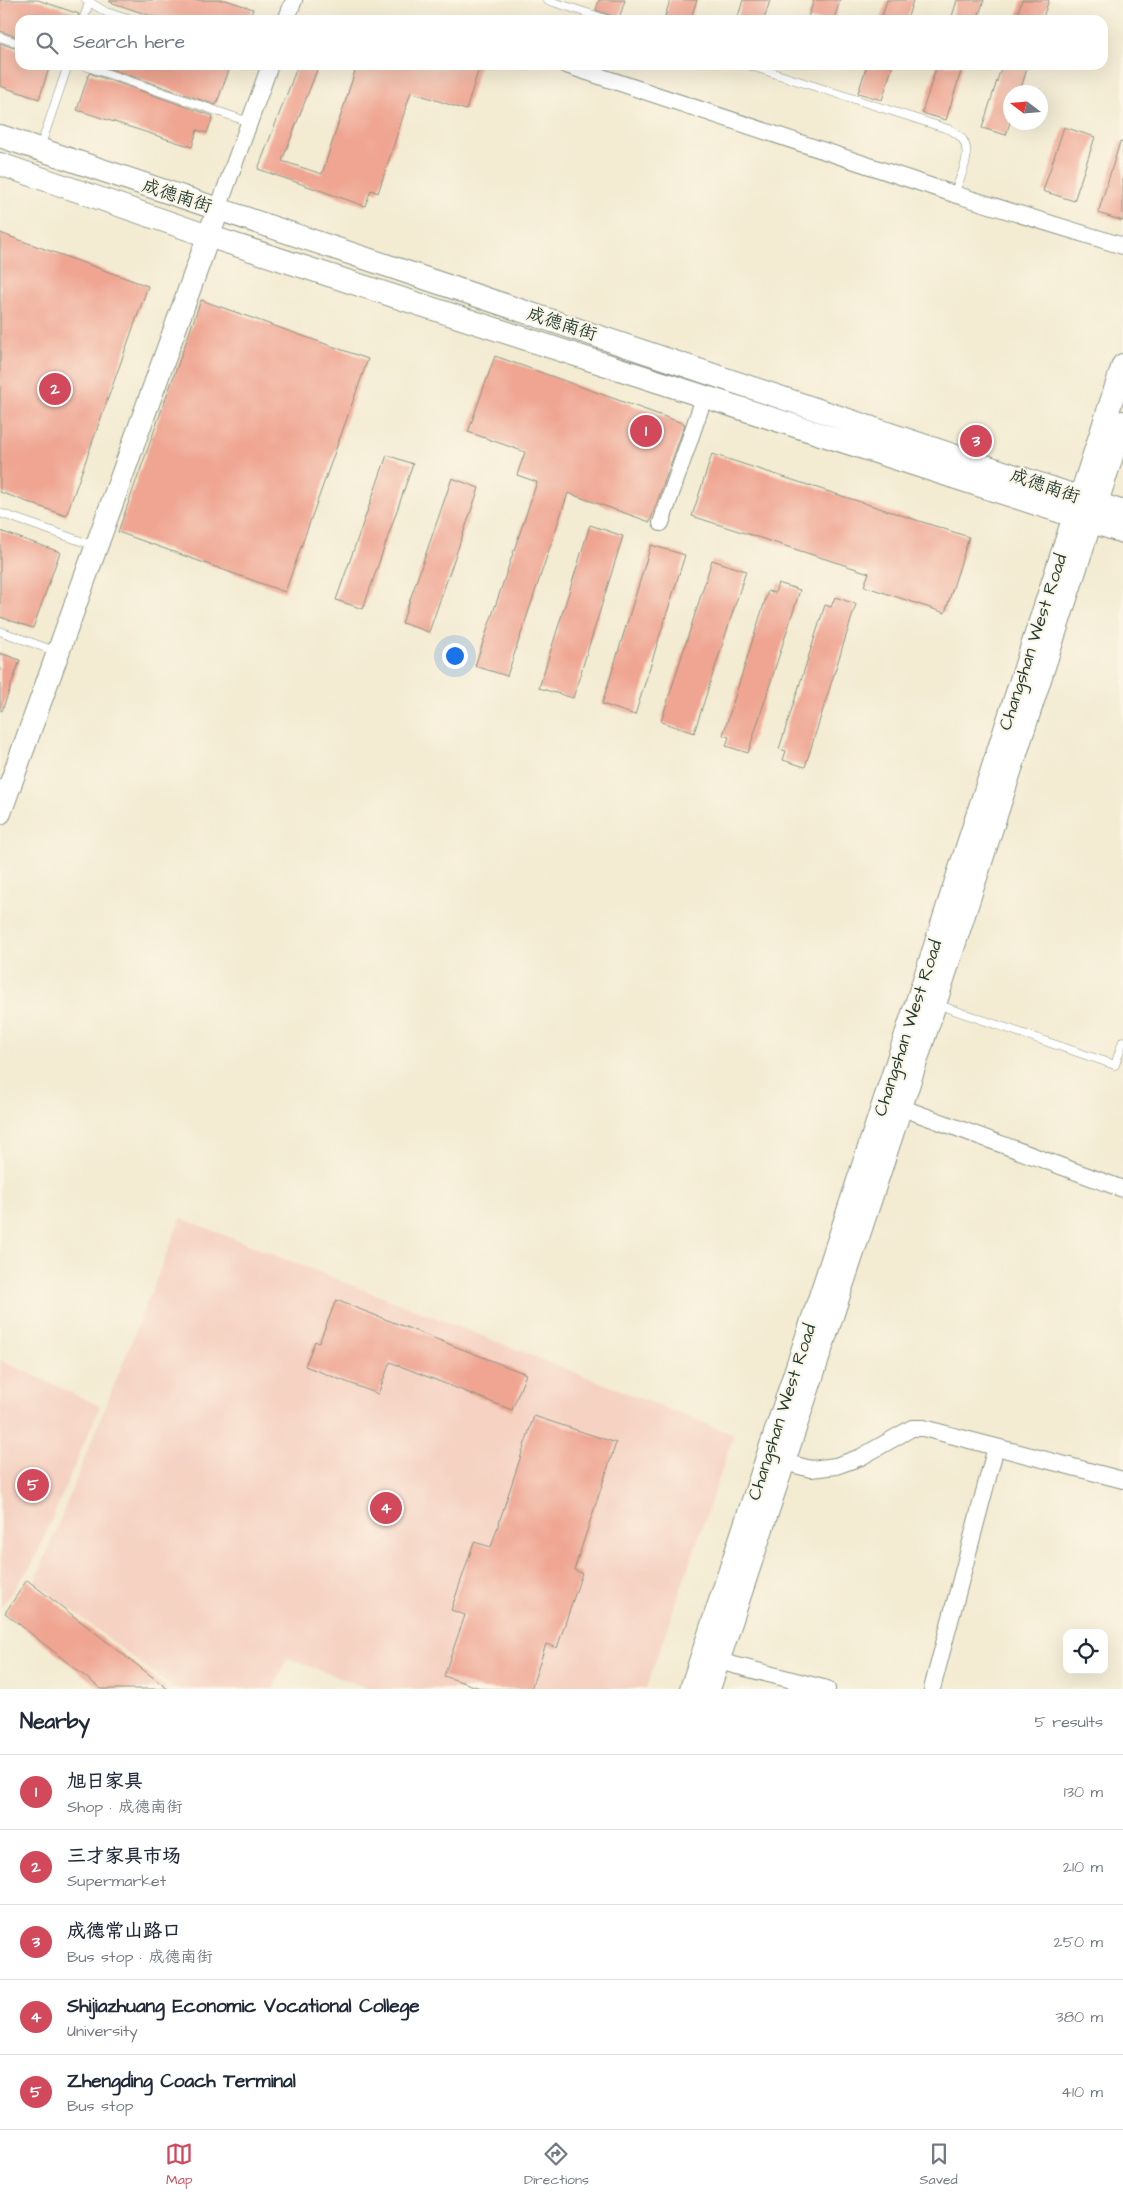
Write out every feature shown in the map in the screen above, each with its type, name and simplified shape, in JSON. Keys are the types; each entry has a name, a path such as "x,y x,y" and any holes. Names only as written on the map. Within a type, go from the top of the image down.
{"main road":[{"name":"成德南街","path":"0,136 218,209 1086,509 1123,532"},
{"name":"成德南街","path":"0,164 208,236 705,395 1086,509 1123,512"},
{"path":"0,813 218,209"},
{"name":"Changshan West Road","path":"709,1689 934,1004 1086,509 1123,365"},
{"name":"Changshan West Road","path":"690,1689 1086,509 1123,422"}],"street":[{"path":"288,15 294,0"},
{"path":"218,209 268,70"},
{"path":"581,70 954,194 1123,246"},
{"path":"661,523 705,395"},
{"path":"900,1107 1123,1189"},
{"path":"784,1462 811,1469 836,1466 862,1457 912,1428 923,1428 1123,1480"},
{"path":"932,1689 996,1447"},
{"path":"718,1661 827,1689"}],"lane":[{"path":"85,15 89,0 106,12 115,15"},
{"path":"547,0 594,15"},
{"path":"0,37 15,42"},
{"path":"39,150 66,70"},
{"path":"97,70 249,122"},
{"path":"764,70 951,130 963,139 966,149 964,166 954,194"},
{"path":"0,513 96,546"},
{"path":"0,631 58,652"},
{"path":"934,1004 1115,1065 1123,1041"}],"shaded area":[{"path":"181,1218 734,1435 646,1689 370,1689 287,1658 273,1689 174,1689 35,1582"},
{"path":"0,1360 100,1406 33,1563 1,1607"}],"building":[{"path":"0,0 38,0 79,14 15,15 15,36 0,31"},
{"path":"110,0 226,0 253,9 251,15 148,15 110,2"},
{"path":"599,0 625,0 620,15 609,15 596,10"},
{"path":"670,0 697,0 692,15 666,15"},
{"path":"743,0 770,0 766,15 738,15"},
{"path":"814,0 840,0 836,15 809,15"},
{"path":"887,0 913,0 908,15 882,15"},
{"path":"957,0 984,0 979,15 952,15"},
{"path":"1022,0 1049,0 1044,15 1018,15"},
{"path":"0,43 15,48 15,70 48,70 39,99 0,86"},
{"path":"114,70 229,70 216,105"},
{"path":"296,70 317,70 282,161 322,174 355,70 478,70 466,110 411,92 378,193 371,190 365,206 258,169"},
{"path":"865,70 891,70 882,100 858,93"},
{"path":"935,70 961,70 946,120 922,113"},
{"path":"1000,70 1027,70 1022,85 1003,85 1003,130 1008,130 1006,135 982,128"},
{"path":"89,73 213,116 207,133 197,130 192,147 77,110"},
{"path":"1064,127 1095,137 1074,201 1043,191"},
{"path":"1120,142 1123,143 1123,221 1098,213"},
{"path":"0,233 148,286 66,516 0,492"},
{"path":"201,300 368,359 285,592 118,532"},
{"path":"495,356 685,424 650,522 568,493 507,676 475,666 537,482 517,475 525,452 468,432"},
{"path":"712,454 969,537 945,613 864,586 869,573 692,516"},
{"path":"387,455 413,464 363,609 336,600"},
{"path":"452,478 479,488 429,632 402,623"},
{"path":"590,525 623,536 573,698 539,688"},
{"path":"0,531 60,552 33,628 0,617"},
{"path":"651,545 685,555 635,715 602,704"},
{"path":"712,560 746,571 694,733 661,722"},
{"path":"778,583 800,590 748,753 726,746 729,737 723,735 768,591 775,593"},
{"path":"835,597 856,604 805,767 783,760 786,751 779,749 825,605 831,607"},
{"path":"0,653 20,660 2,711 0,710"},
{"path":"336,1300 526,1374 512,1410 390,1362 378,1394 305,1366 315,1341 319,1343"},
{"path":"534,1416 616,1443 574,1570 582,1573 557,1648 546,1644 531,1689 483,1689 444,1676 465,1615 451,1610 474,1542 491,1547"},
{"path":"27,1580 168,1689 101,1689 5,1613"}],"place":[{"name":"三才家具市场","path":"55,389"},
{"name":"旭日家具","path":"646,431"},
{"name":"成德常山路口","path":"976,441"},
{"name":"Zhengding Coach Terminal","path":"33,1485"},
{"name":"Shijiazhuang Economic Vocational College","path":"386,1508"}]}
